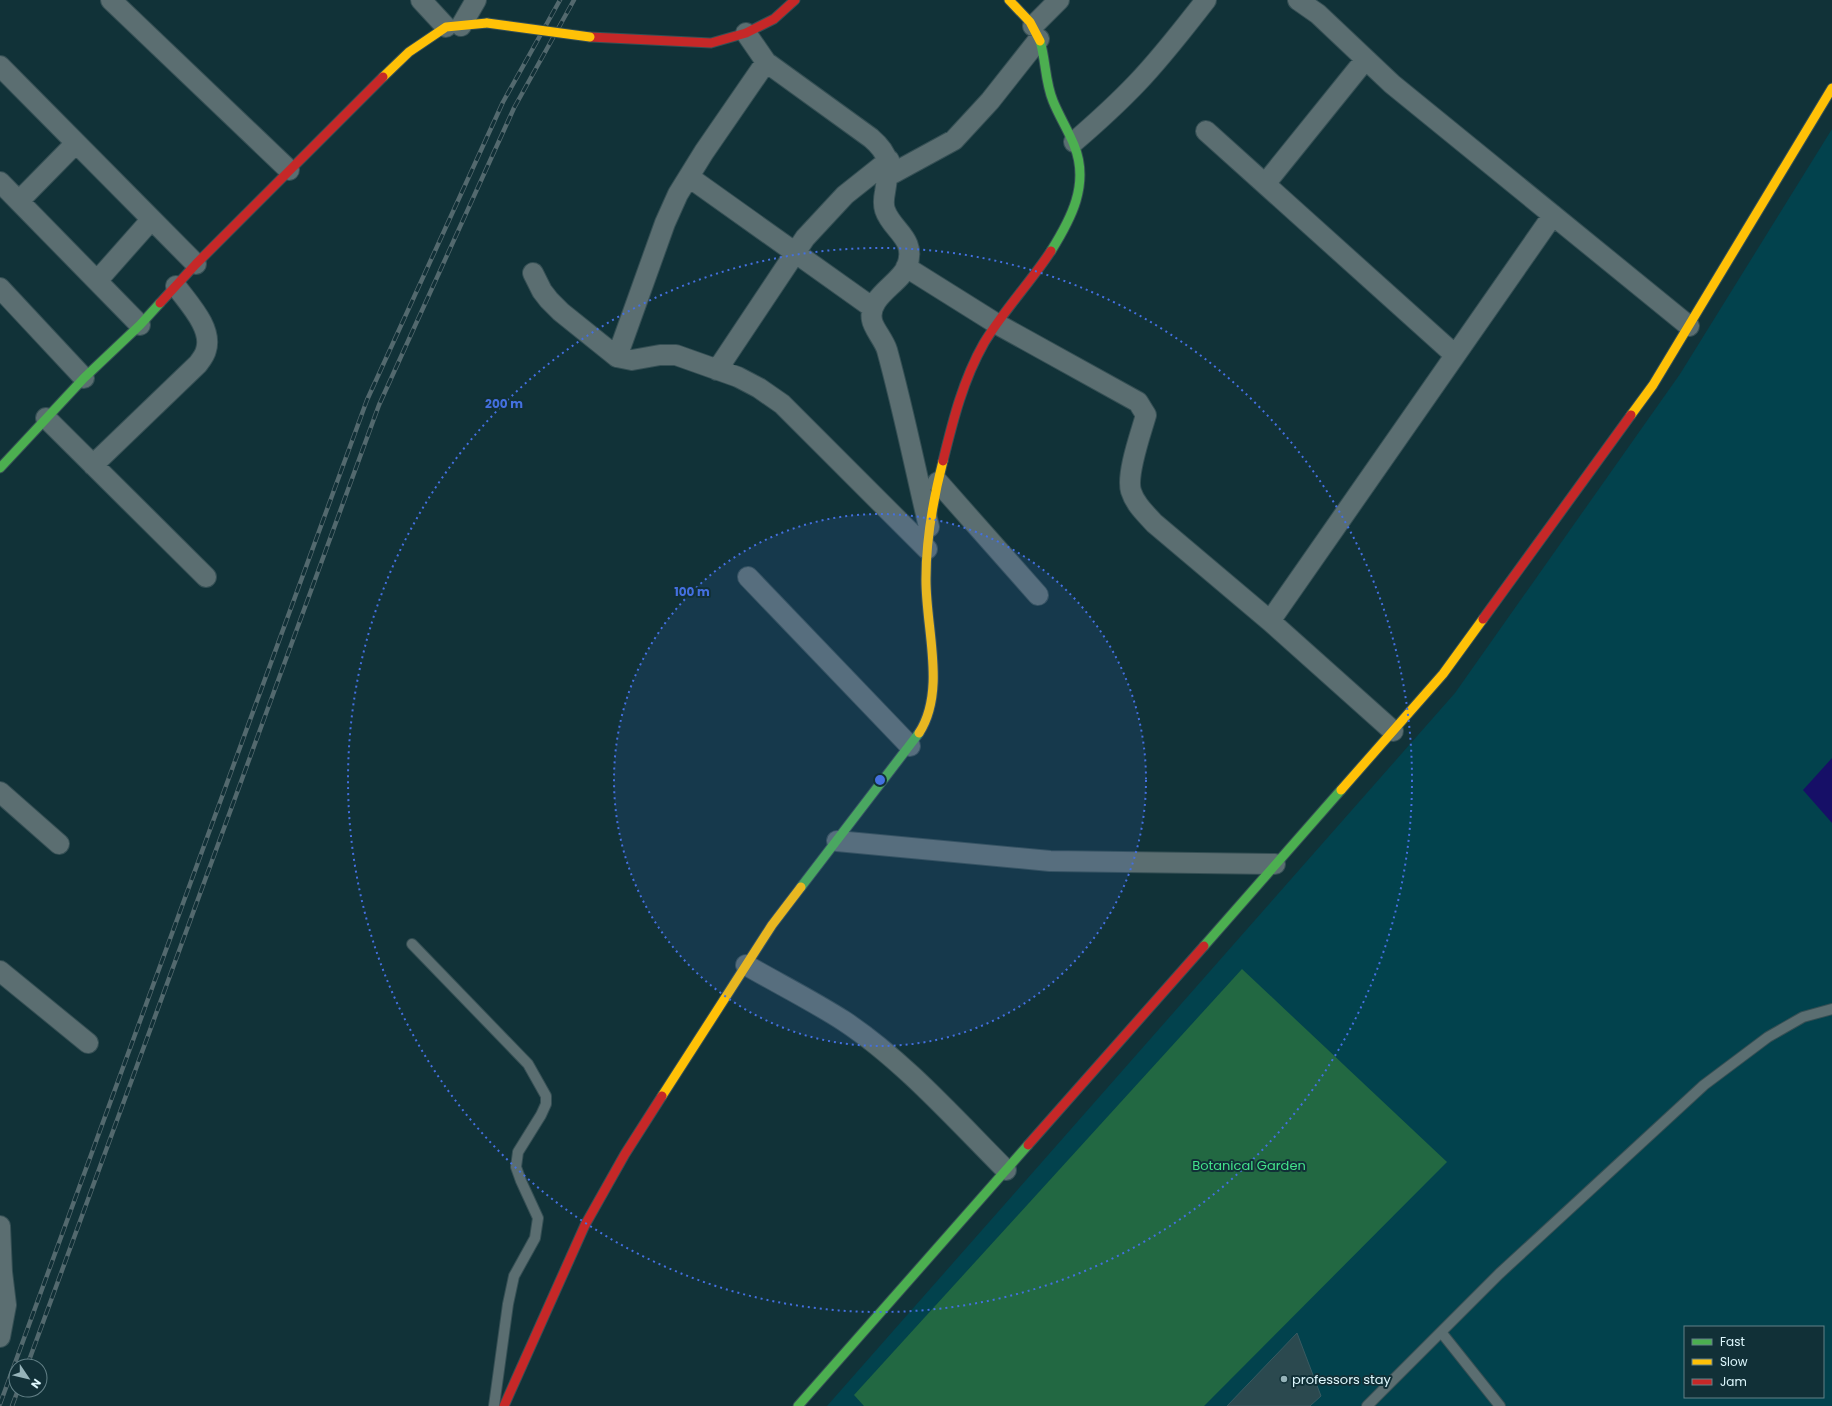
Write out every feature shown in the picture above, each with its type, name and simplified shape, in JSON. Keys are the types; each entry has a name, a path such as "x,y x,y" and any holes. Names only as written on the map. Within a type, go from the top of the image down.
{"main road":[{"path":"0,468 84,378 140,325 196,264 409,52 453,26 487,23 590,37 711,42 746,34 774,20 795,0"},
{"path":"504,1406 585,1225 625,1154 772,925 910,746 926,722 931,697 932,642 926,597 927,549 938,482 966,377 978,353 997,324 1066,229 1078,199 1081,181 1081,163 1074,142 1059,116 1049,90 1036,33 1009,0"},
{"path":"798,1406 1443,674 1653,385 1832,88"}],"street":[{"path":"111,0 289,170"},
{"path":"420,0 453,26 476,0"},
{"path":"717,370 795,252 826,214 845,195 888,168 954,140 990,101 1059,0"},
{"path":"1074,142 1106,115 1138,83 1206,0"},
{"path":"1298,0 1318,14 1392,84 1689,326"},
{"path":"746,34 766,62 882,147 888,168 884,208 889,219 908,243 909,254 906,267 878,299 873,308 872,321 886,348 930,529"},
{"path":"1265,184 1365,60"},
{"path":"617,357 678,194 766,62"},
{"path":"0,66 196,264"},
{"path":"1206,131 1455,355"},
{"path":"19,201 76,143"},
{"path":"689,177 873,308"},
{"path":"0,182 140,325"},
{"path":"1270,621 1553,215"},
{"path":"97,281 151,220"},
{"path":"906,267 997,324 1138,402 1146,415 1130,472 1130,490 1138,505 1154,523 1270,621 1392,732"},
{"path":"533,273 542,291 557,308 617,357 632,360 660,355 676,355 738,377 759,388 782,404 927,549"},
{"path":"93,465 198,364 206,350 207,335 200,321 176,286"},
{"path":"0,288 84,378"},
{"path":"46,418 206,577"},
{"path":"938,482 1038,595"},
{"path":"748,577 910,746"},
{"path":"0,792 59,844"},
{"path":"837,841 1050,861 1275,864"},
{"path":"746,965 844,1022 895,1061 1006,1170"},
{"path":"0,971 88,1043"},
{"path":"0,1226 2,1272 6,1305 0,1337"}],"lane":[{"path":"412,944 528,1064 539,1081 546,1096 546,1104 541,1115 518,1152 516,1167 538,1218 535,1238 514,1276 508,1304 494,1406"},
{"path":"1366,1406 1499,1274 1704,1085 1768,1037 1803,1016 1832,1009"},
{"path":"1441,1332 1500,1406"}],"shaded area":[{"path":"1832,129 1832,1406 827,1406 1455,693 1680,374"},
{"path":"1832,758 1832,823 1803,790"}],"green space":[{"name":"Botanical Garden","path":"1242,969 1447,1162 1204,1406 864,1406 854,1395"}],"building":[{"name":"professors stay","path":"1297,1333 1321,1396 1310,1406 1227,1406"}],"railway":[{"path":"0,1404 367,400 503,102 560,0"},
{"path":"30,1358 379,405 514,108 574,0"},
{"path":"12,1406 15,1398"}],"traffic: fast":[{"path":"1040,41 1050,94 1074,145 1080,174 1076,201 1071,214 1051,251"},
{"path":"0,468 84,378 140,325 160,303"},
{"path":"801,887 919,733"},
{"path":"1204,946 1341,790"},
{"path":"798,1406 1028,1145"}],"traffic: slow":[{"path":"1009,0 1030,22 1040,41"},
{"path":"383,77 409,52 446,27 487,23"},
{"path":"487,23 590,37"},
{"path":"1631,415 1653,385 1832,88"},
{"path":"919,733 927,716 932,697 933,657 927,597 926,563 931,519 943,461"},
{"path":"1341,790 1443,674 1483,619"},
{"path":"662,1096 772,925 801,887"}],"traffic: jam":[{"path":"590,37 711,43 746,33 774,19 795,0"},
{"path":"160,303 196,264 383,77"},
{"path":"943,461 959,400 970,371 984,343 1051,251"},
{"path":"1483,619 1631,415"},
{"path":"1028,1145 1204,946"},
{"path":"504,1406 585,1225 625,1154 662,1096"}],"place":[{"name":"professors stay","path":"1284,1379"}]}
